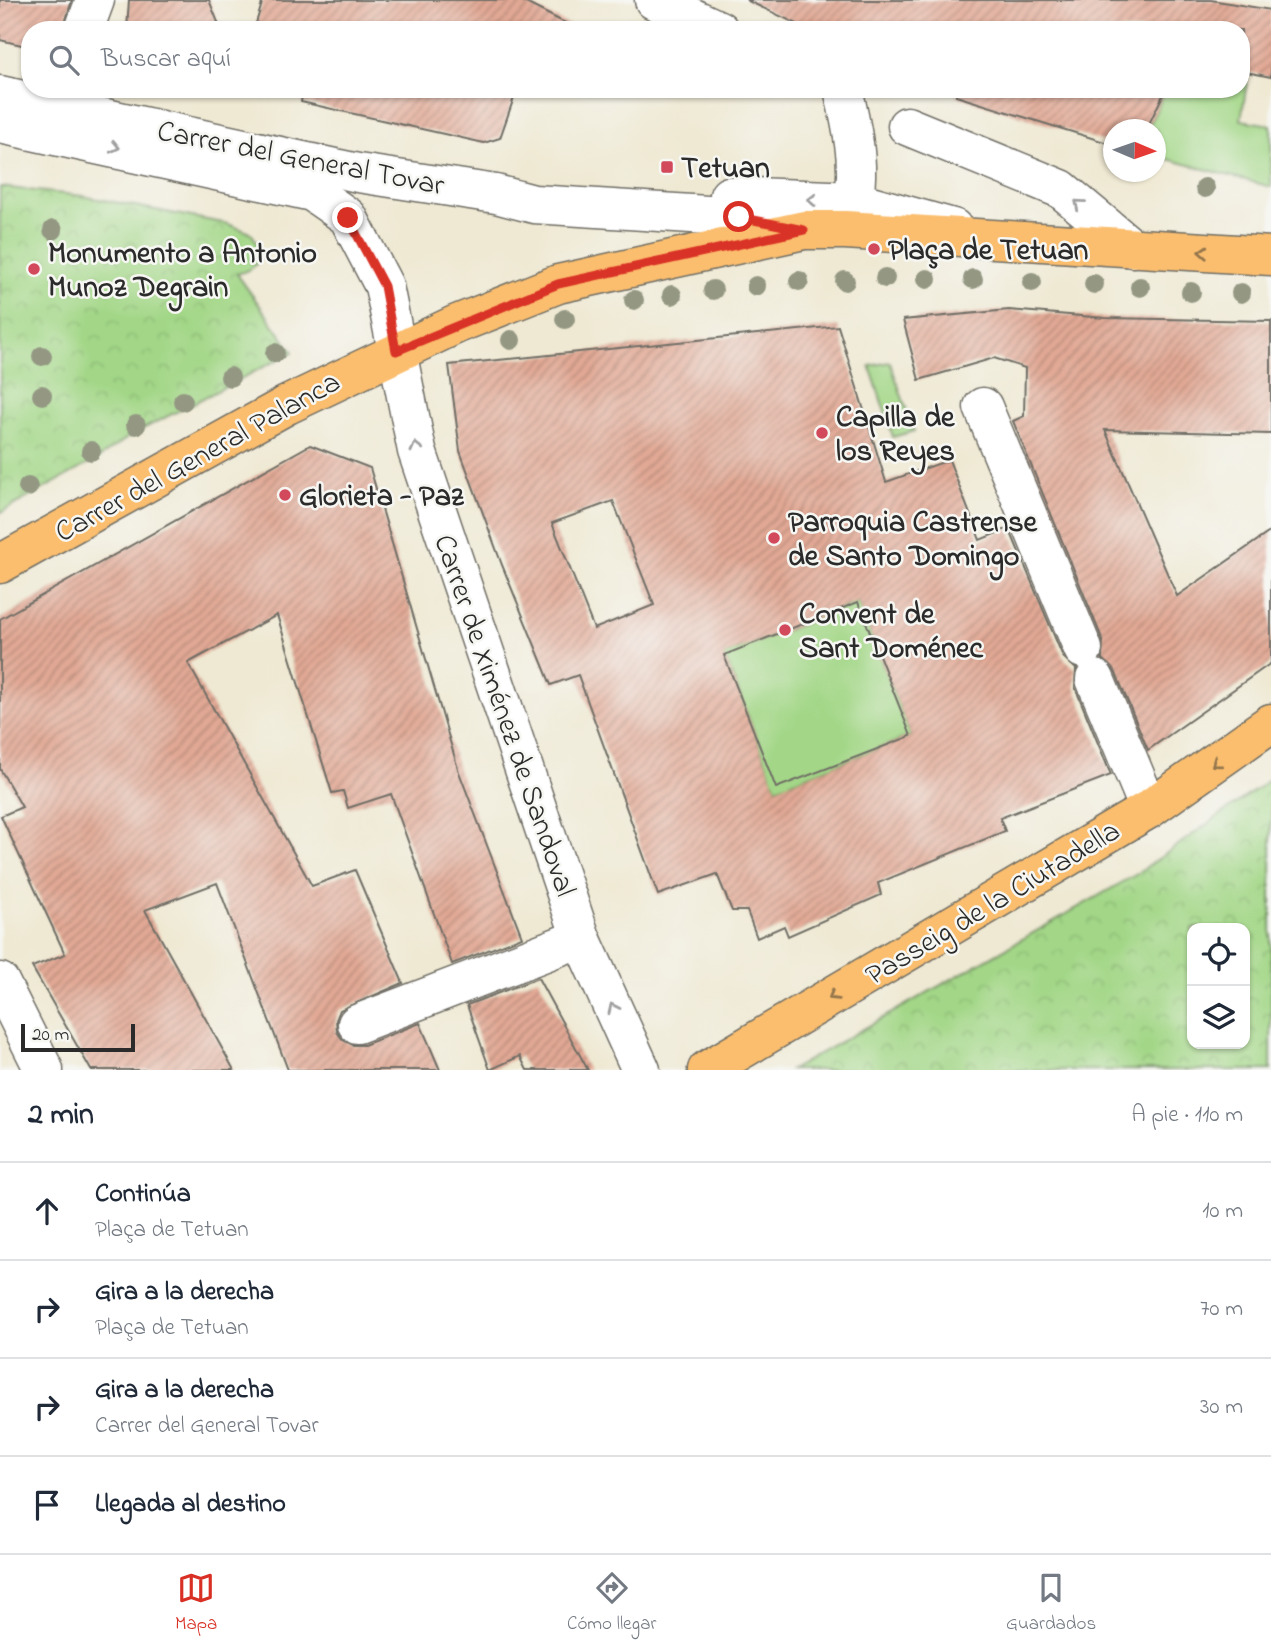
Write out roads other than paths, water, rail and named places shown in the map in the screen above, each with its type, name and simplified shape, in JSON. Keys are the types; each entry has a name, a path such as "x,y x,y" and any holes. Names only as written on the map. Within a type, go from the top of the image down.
{"main road":[{"path":"396,351 558,284 804,230 850,216 997,241 1271,256"},
{"name":"Carrer del General Palanca","path":"0,564 286,405 396,351"},
{"name":"Passeig de la Ciutadella","path":"707,1070 1149,809 1271,723"}],"street":[{"path":"87,21 95,0"},
{"path":"654,0 700,21"},
{"name":"Carrer del General Tovar","path":"0,95 69,113 358,173 496,194"},
{"path":"496,194 632,192 850,216 858,169 846,98"},
{"name":"Carrer del General Tovar","path":"0,124 69,113 312,192 348,218 384,286 396,351"},
{"path":"906,126 1061,189 1132,248"},
{"path":"496,194 534,204 739,217 804,230"},
{"name":"Carrer de Ximénez de Sandoval","path":"396,351 417,450 581,938 641,1070"},
{"path":"983,407 1149,809"},
{"path":"357,1024 581,938"},
{"path":"0,982 44,1070"}],"place":[{"name":"Tetuan","path":"667,167"},
{"name":"Plaça de Tetuan","path":"874,249"},
{"name":"Monumento a Antonio Munoz Degrain","path":"34,269"},
{"name":"Capilla de los Reyes","path":"822,433"},
{"name":"Glorieta - Paz","path":"285,495"},
{"name":"Parroquia Castrense de Santo Domingo","path":"774,538"},
{"name":"Convent de Sant Doménec","path":"785,630"}]}
